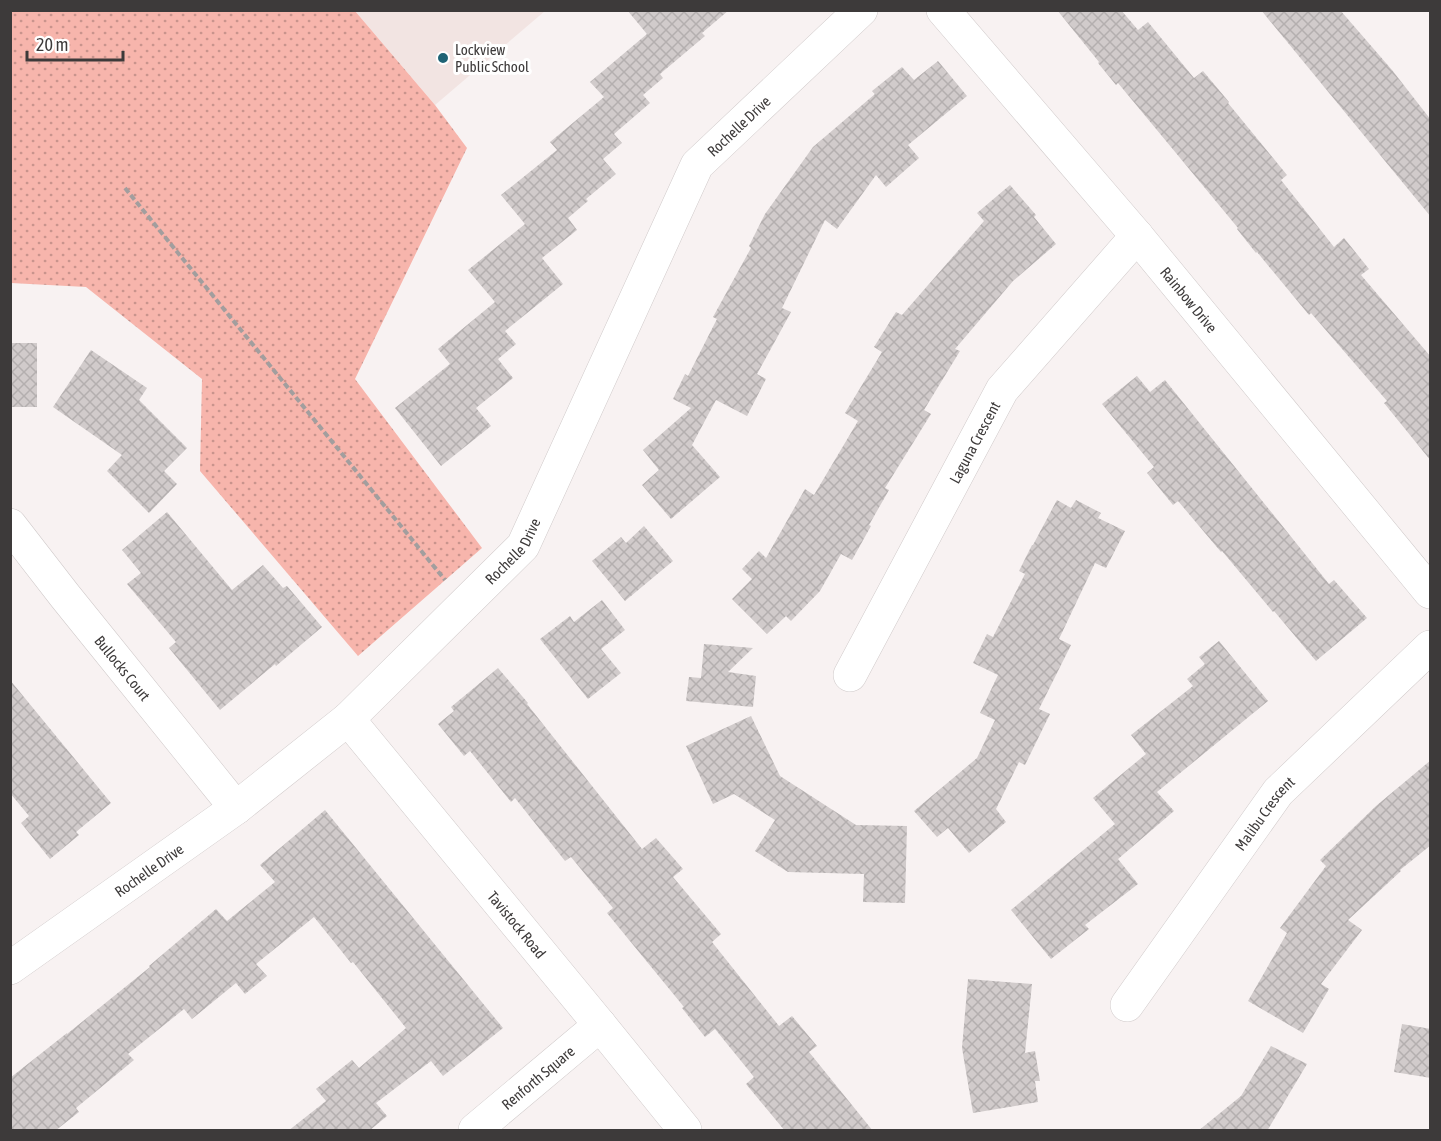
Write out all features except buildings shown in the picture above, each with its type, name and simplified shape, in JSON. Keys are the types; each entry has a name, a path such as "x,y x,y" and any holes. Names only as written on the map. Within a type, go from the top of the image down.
{"street":[{"name":"Rochelle Drive","path":"10,968 236,808 348,718 523,546 697,165 861,10"},
{"name":"Rainbow Drive","path":"943,10 1137,236 1431,592"},
{"name":"Laguna Crescent","path":"850,675 1002,390 1137,236"},
{"name":"Bullocks Court","path":"10,525 236,808"},
{"name":"Malibu Crescent","path":"1127,1005 1278,792 1431,647"},
{"name":"Tavistock Road","path":"348,718 685,1131"},
{"name":"Renforth Square","path":"476,1131 600,1025"}],"path":[{"path":"125,188 464,604"}],"shaded area":[{"path":"11,10 355,11 435,105 467,148 355,379 482,548 358,656 200,471 202,379 86,287 11,283"},
{"name":"Lockview Public School","path":"355,11 545,11 435,105"}],"place":[{"name":"Lockview Public School","path":"443,58"}]}
